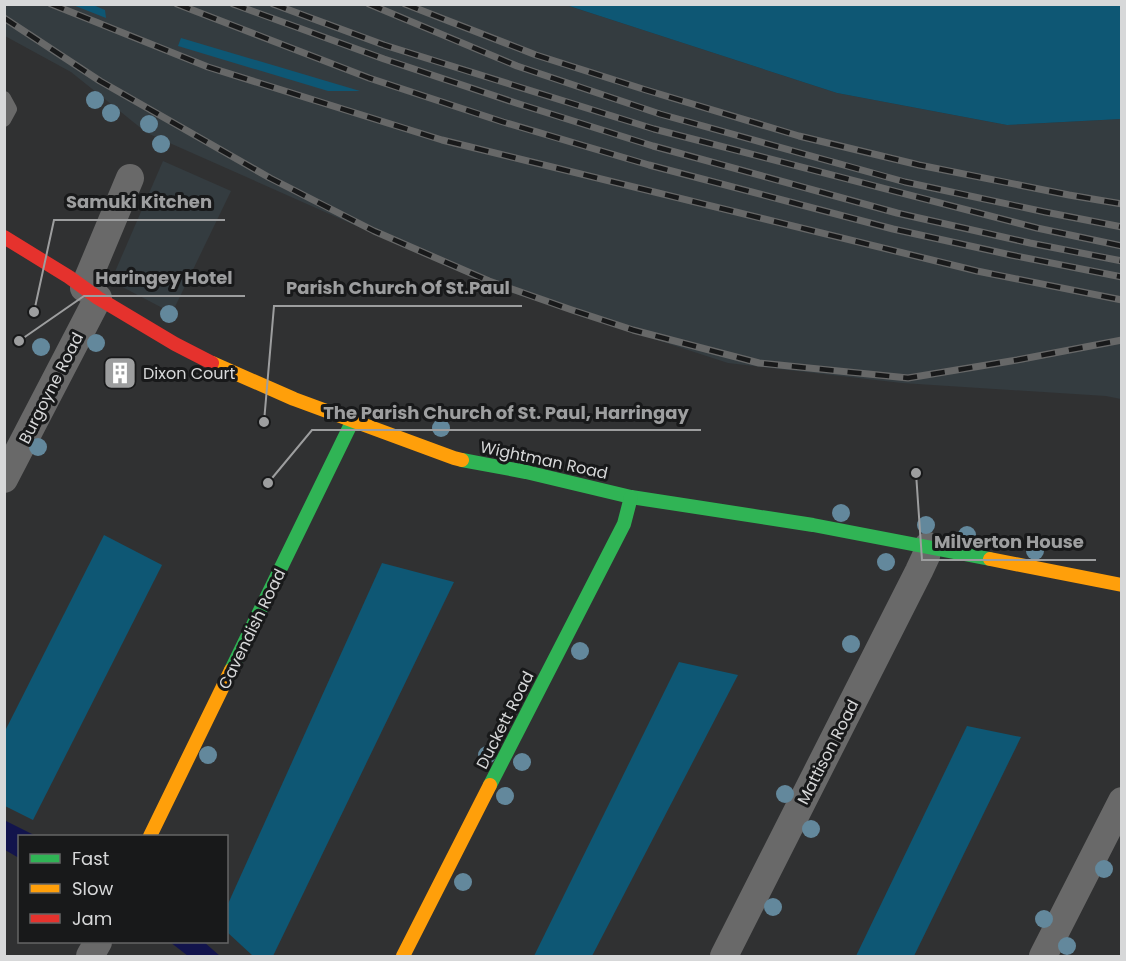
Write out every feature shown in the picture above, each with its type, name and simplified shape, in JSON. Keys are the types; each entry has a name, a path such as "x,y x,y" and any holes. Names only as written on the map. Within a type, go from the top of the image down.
{"main road":[{"name":"Wightman Road","path":"4,237 175,344 221,367 352,422 454,458 632,497 813,525 1122,585"},
{"name":"Cavendish Road","path":"151,835 352,422"},
{"name":"Duckett Road","path":"403,957 624,524 632,497"}],"street":[{"name":"Burgoyne Road","path":"4,479 91,293 130,178"},
{"name":"Mattison Road","path":"724,957 919,571 928,546"},
{"path":"1043,957 1122,801"},
{"path":"90,957 97,943"}],"lane":[{"path":"4,98 10,109 4,120"}],"shaded area":[{"path":"4,5 566,5 837,93 1007,125 1121,119 1121,399 1106,396 902,383 728,363 494,287 147,133 71,72 5,36"},
{"path":"73,5 93,5 105,10 106,18"},
{"path":"566,5 1121,5 1121,119 1007,125 837,93"},
{"path":"181,38 360,91 328,91 178,46"},
{"path":"163,161 231,191 172,313 111,281"},
{"path":"104,535 162,565 33,820 5,806 5,731"},
{"path":"382,563 454,582 273,956 253,956 228,933 228,904"},
{"path":"679,662 738,675 592,956 534,956"},
{"path":"967,726 1021,737 914,956 856,956"},
{"path":"4,820 34,835 18,835 18,857 5,850"},
{"path":"171,943 205,943 220,956 188,956"}],"railway":[{"path":"51,4 208,67 442,140 977,271 1122,300"},
{"path":"177,4 369,78 503,122 649,165 893,229 1122,277"},
{"path":"233,4 384,59 653,146 897,213 1122,261"},
{"path":"273,4 384,45 654,129 1037,228 1122,246"},
{"path":"369,4 517,66 660,114 905,182 1122,227"},
{"path":"405,4 536,55 799,136 919,165 1122,204"},
{"path":"4,18 100,81 270,178 374,231 489,281 633,330 759,363 908,378 1122,340"}],"traffic: fast":[{"path":"231,670 352,422"},
{"path":"462,460 526,472 631,497 813,525 990,559"},
{"path":"490,785 624,524 631,497"}],"traffic: slow":[{"path":"212,363 294,399 462,460"},
{"path":"990,559 1122,585"},
{"path":"150,835 231,670"},
{"path":"403,956 490,785"}],"traffic: jam":[{"path":"4,237 69,277 98,298 175,344 212,363"}],"place":[{"name":"Samuki Kitchen","path":"34,312"},
{"name":"Haringey Hotel","path":"19,341"},
{"name":"Dixon Court","path":"120,373"},
{"name":"Parish Church Of St.Paul","path":"264,422"},
{"name":"Milverton House","path":"916,473"},
{"name":"The Parish Church of St. Paul, Harringay","path":"268,483"}]}
